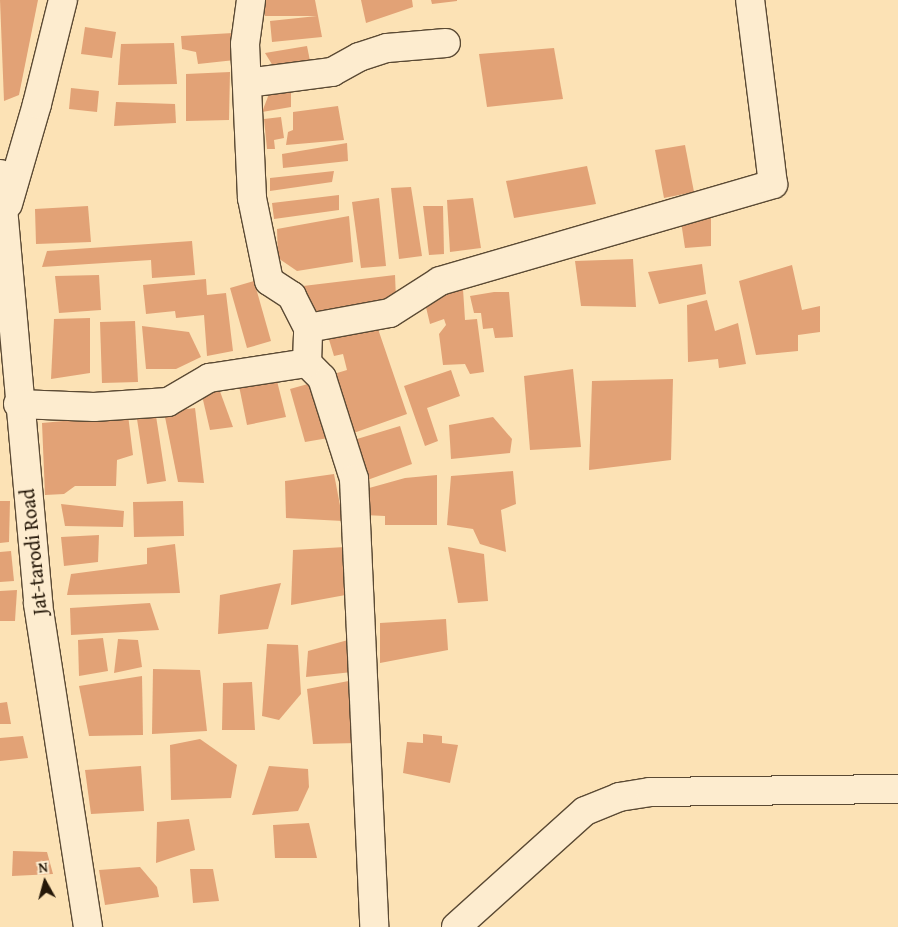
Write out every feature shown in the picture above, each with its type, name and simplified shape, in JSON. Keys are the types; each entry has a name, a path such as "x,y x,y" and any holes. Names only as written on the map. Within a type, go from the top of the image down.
{"street":[{"path":"5,211 37,104 63,0"},
{"path":"251,0 245,44 252,198 269,281 292,296 308,328 307,363 322,378 354,479 374,927"},
{"path":"308,328 390,313 440,281 772,184 750,0"},
{"path":"247,83 332,72 359,58 387,48 446,43"},
{"name":"Jat-tarodi Road","path":"0,174 5,211 18,404 38,604 88,927"},
{"path":"18,404 94,407 168,402 209,378 307,363"},
{"path":"456,927 585,811 619,797 650,792 898,789"}],"building":[{"path":"0,0 38,0 19,95 4,101"},
{"path":"263,0 315,0 322,37 272,42 270,21 317,16 265,16"},
{"path":"361,0 412,0 413,7 366,23"},
{"path":"431,0 457,0 457,1 432,4"},
{"path":"85,27 116,32 112,58 81,54"},
{"path":"233,33 235,60 198,64 196,52 182,49 181,36"},
{"path":"174,43 177,84 118,85 121,44"},
{"path":"307,46 310,61 273,66 265,53"},
{"path":"554,48 563,99 487,107 479,54"},
{"path":"230,72 229,120 186,121 186,74"},
{"path":"71,88 99,91 97,112 69,109"},
{"path":"291,92 291,107 262,112 269,94"},
{"path":"116,102 175,104 176,123 114,126"},
{"path":"338,106 344,140 286,145 288,132 293,130 293,112"},
{"path":"281,117 284,138 274,140 275,149 267,149 264,119"},
{"path":"347,143 348,161 283,168 282,154"},
{"path":"685,145 694,192 664,198 655,150"},
{"path":"587,166 596,204 514,218 506,181"},
{"path":"334,171 332,182 270,191 270,178"},
{"path":"411,187 422,256 399,259 391,188"},
{"path":"339,195 339,210 274,219 272,203"},
{"path":"379,198 386,266 361,268 352,202"},
{"path":"473,198 481,248 450,252 447,200"},
{"path":"88,206 91,242 36,244 35,209"},
{"path":"423,206 443,206 444,254 429,255"},
{"path":"711,210 711,246 685,248 680,215"},
{"path":"349,216 353,262 297,271 278,258 277,229"},
{"path":"192,241 195,275 152,278 151,260 42,267 47,251"},
{"path":"633,259 636,307 581,306 575,261"},
{"path":"702,264 706,294 659,304 648,272"},
{"path":"792,265 802,310 820,306 820,332 798,335 798,351 756,355 739,281"},
{"path":"99,275 101,310 59,313 55,276"},
{"path":"395,275 396,299 309,315 303,286"},
{"path":"206,279 207,295 226,293 233,351 207,356 204,315 176,318 175,311 146,314 143,285"},
{"path":"254,281 271,341 247,348 230,288"},
{"path":"463,289 465,320 477,319 484,372 470,374 465,364 443,365 439,334 446,325 444,319 430,324 425,303 437,300 436,295"},
{"path":"494,292 509,292 513,337 495,338 493,328 483,329 481,313 474,313 470,296"},
{"path":"707,300 715,331 738,323 746,364 719,368 718,359 688,362 687,305"},
{"path":"90,318 90,373 51,379 54,319"},
{"path":"135,321 138,382 102,383 100,322"},
{"path":"376,323 407,414 348,435 327,376 347,370 343,354 334,356 327,333"},
{"path":"142,326 189,332 201,357 176,369 146,369"},
{"path":"573,369 581,447 530,450 524,376"},
{"path":"451,370 460,396 427,408 438,441 425,446 404,386"},
{"path":"673,379 671,460 589,470 592,381"},
{"path":"277,381 286,417 247,425 239,386"},
{"path":"315,382 334,437 305,442 290,389"},
{"path":"218,386 233,427 210,430 200,387"},
{"path":"195,408 204,483 178,482 164,412"},
{"path":"128,415 133,455 117,460 116,486 75,486 64,494 45,495 42,423"},
{"path":"156,416 166,481 147,484 137,419"},
{"path":"493,417 512,439 510,453 451,459 449,425"},
{"path":"400,426 412,464 359,483 347,442"},
{"path":"513,471 516,504 501,510 506,552 480,544 473,529 447,525 451,476"},
{"path":"334,474 343,521 286,518 285,481"},
{"path":"437,475 437,525 385,525 385,516 364,515 362,490 405,478"},
{"path":"0,501 10,501 9,542 0,543"},
{"path":"183,501 184,536 134,537 133,502"},
{"path":"61,504 124,511 123,527 65,526"},
{"path":"99,535 98,562 64,566 61,537"},
{"path":"175,544 180,593 67,595 71,574 147,564 147,548"},
{"path":"345,547 351,594 291,605 293,550"},
{"path":"448,547 484,554 488,601 458,603"},
{"path":"11,551 14,581 0,582 0,552"},
{"path":"281,583 268,629 218,634 220,595"},
{"path":"17,590 15,621 0,621 0,591"},
{"path":"150,603 159,630 71,635 70,608"},
{"path":"446,619 448,650 380,663 380,623"},
{"path":"103,638 108,671 79,676 78,640"},
{"path":"118,639 138,640 142,667 114,673"},
{"path":"348,640 352,672 306,677 308,651"},
{"path":"267,644 298,645 301,694 279,720 262,716"},
{"path":"153,669 200,670 207,731 152,734"},
{"path":"142,676 143,735 89,736 79,686"},
{"path":"359,679 358,743 313,744 307,689"},
{"path":"252,682 255,730 222,730 223,683"},
{"path":"7,702 11,724 0,724 0,703"},
{"path":"423,734 442,736 442,743 458,745 450,783 403,773 407,742 423,743"},
{"path":"23,736 28,758 0,761 0,738"},
{"path":"200,739 237,765 231,798 171,800 170,745"},
{"path":"141,766 144,811 91,814 85,770"},
{"path":"269,766 308,769 309,787 298,811 252,815"},
{"path":"189,819 195,850 156,863 157,822"},
{"path":"309,823 317,858 275,858 273,825"},
{"path":"13,851 47,852 53,874 12,876"},
{"path":"140,867 157,887 159,897 105,905 99,870"},
{"path":"190,869 213,869 219,901 193,903"}]}
